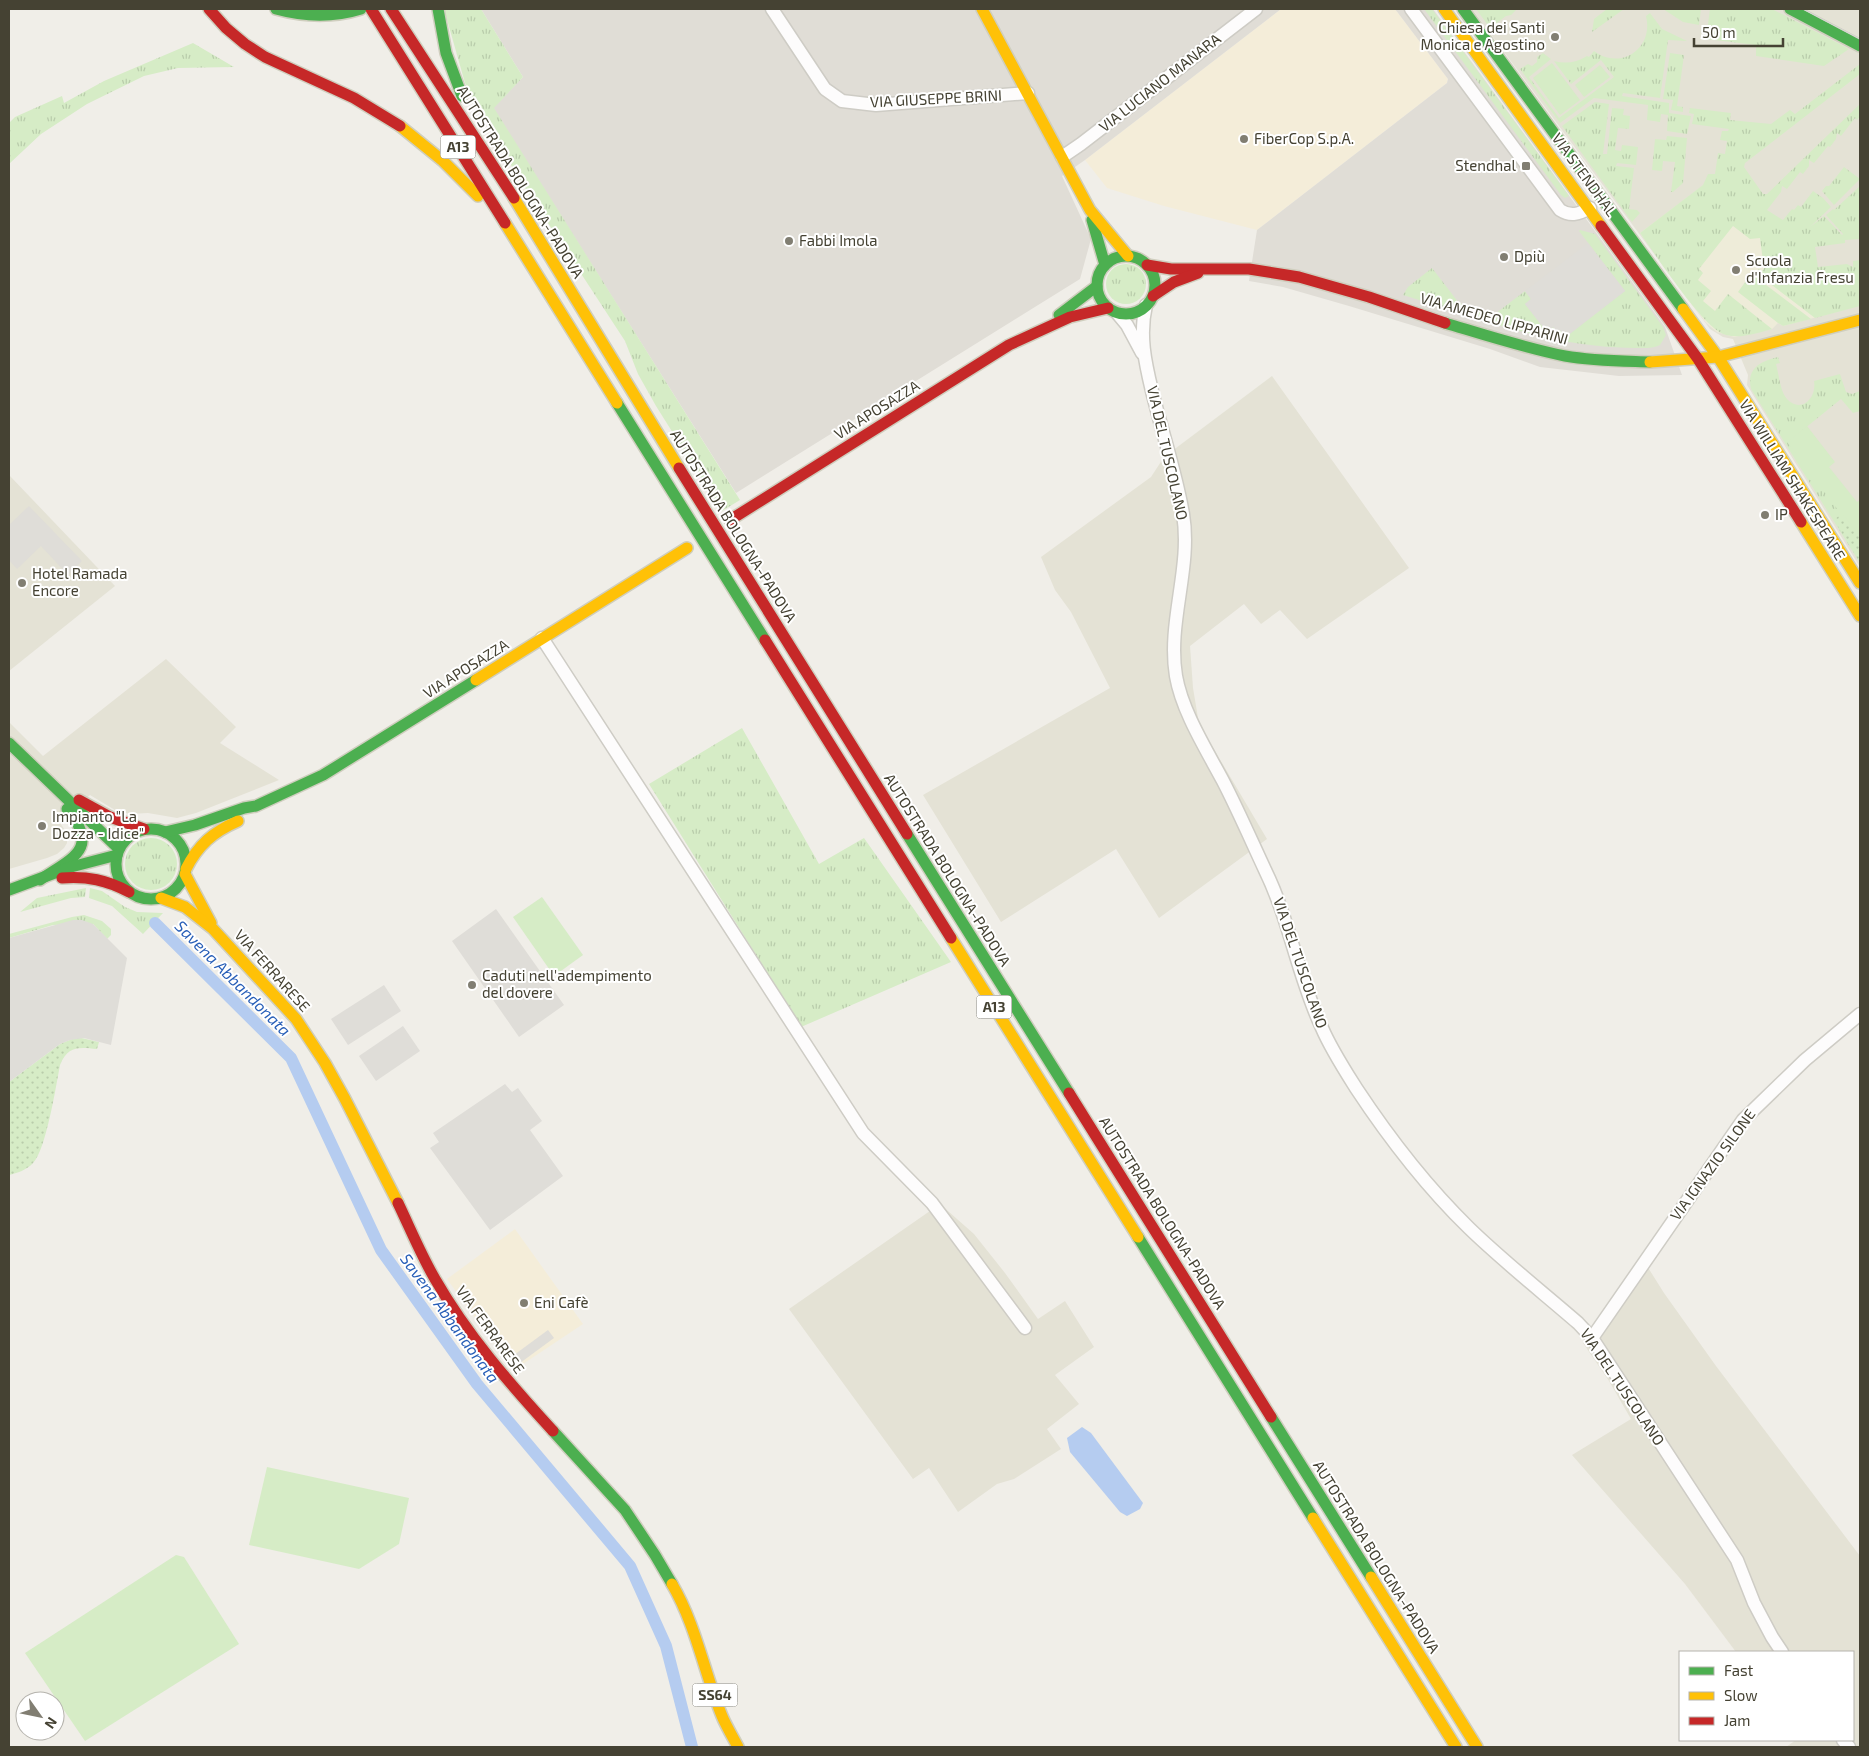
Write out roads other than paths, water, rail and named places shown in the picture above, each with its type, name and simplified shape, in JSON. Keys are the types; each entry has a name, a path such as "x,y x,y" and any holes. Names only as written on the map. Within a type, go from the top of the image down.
{"main road":[{"path":"209,9 225,27 255,52 376,110 421,142 470,188 533,267"},
{"path":"276,9 318,16 341,14 361,9"},
{"name":"A13","path":"371,9 1456,1747"},
{"name":"AUTOSTRADA BOLOGNA-PADOVA","path":"391,9 527,218 614,364 1477,1747"},
{"path":"438,9 439,30 450,70 527,218"},
{"path":"982,9 1090,210 1128,256"},
{"name":"VIA STENDHAL","path":"1444,9 1698,359"},
{"name":"VIA STENDHAL","path":"1463,9 1718,357"},
{"path":"1790,9 1860,46"},
{"path":"1090,210 1105,265"},
{"path":"1128,256 1139,259 1147,265 1155,280 1150,301 1142,310 1130,314 1113,310 1100,298 1097,286 1099,275 1105,265 1116,258 1128,256"},
{"name":"VIA AMEDEO LIPPARINI","path":"1147,265 1162,269 1249,269 1299,277 1369,297 1438,321 1566,356 1629,362 1718,357 1860,320"},
{"name":"VIA AMEDEO LIPPARINI","path":"1150,301 1174,282 1210,269"},
{"name":"VIA APOSAZZA","path":"1043,328 1097,286"},
{"name":"VIA APOSAZZA","path":"730,520 1009,345 1043,328 1084,312 1113,310"},
{"name":"VIA WILLIAM SHAKESPEARE","path":"1718,357 1860,583"},
{"name":"VIA WILLIAM SHAKESPEARE","path":"1698,359 1860,616"},
{"name":"VIA APOSAZZA","path":"165,832 195,825 244,808 256,806 331,770 687,548"},
{"path":"9,743 76,811 101,832 118,852"},
{"path":"40,880 86,876 99,878 113,882 129,892 147,899 161,898 174,892 182,882 186,872 186,860 182,847 173,836 154,829 144,829 120,823 99,813 74,797 58,792"},
{"path":"40,880 72,859 78,851 82,840 79,824 63,804 58,792"},
{"name":"VIA APOSAZZA","path":"186,872 195,851 204,840 215,832 253,814 256,806"},
{"path":"129,892 118,876 116,863 118,852 130,836 144,829"},
{"path":"9,890 118,852"},
{"path":"186,872 213,929"},
{"path":"161,898 185,907 213,929"},
{"name":"VIA FERRARESE","path":"213,929 296,1019 325,1063 374,1154 443,1293 468,1330 508,1382 575,1453 625,1510 655,1554 681,1600 722,1716 738,1747"}],"street":[{"name":"VIA GIUSEPPE BRINI","path":"772,9 825,89 842,101 876,105 1028,94"},
{"name":"VIA LUCIANO MANARA","path":"1062,156 1081,144 1241,13 1256,9"},
{"path":"1411,9 1560,210 1570,215 1590,208"},
{"name":"VIA DEL TUSCOLANO","path":"1150,301 1142,322 1144,355 1185,526 1184,553 1175,619 1174,656 1180,692 1196,729 1274,888 1285,917 1310,1002 1323,1030 1344,1068 1391,1140 1443,1201 1470,1228 1578,1323 1592,1338 1737,1560 1754,1603 1781,1651"},
{"name":"VIA DEL TUSCOLANO","path":"1113,310 1128,325 1144,355"},
{"path":"542,638 863,1133 932,1203 1025,1328"},
{"name":"VIA IGNAZIO SILONE","path":"1592,1338 1743,1120 1805,1060 1860,1014"}],"water":[{"path":"1082,1427 1091,1433 1143,1503 1140,1509 1127,1516 1120,1512 1070,1452 1067,1438"}],"waterway":[{"name":"Savena Abbandonata","path":"155,923 291,1058 381,1250 477,1384 630,1566 666,1646 692,1747"}],"tram line":[{"path":"1803,9 1860,39"}],"place":[{"name":"Chiesa dei Santi Monica e Agostino","path":"1555,37"},
{"name":"FiberCop S.p.A.","path":"1244,139"},
{"name":"Stendhal","path":"1526,166"},
{"name":"Fabbi Imola","path":"789,241"},
{"name":"Dpiù","path":"1504,257"},
{"name":"Scuola d'Infanzia Fresu","path":"1736,270"},
{"name":"IP","path":"1765,515"},
{"name":"Hotel Ramada Encore","path":"22,583"},
{"name":"Impianto \"La Dozza - Idice\"","path":"42,826"},
{"name":"Caduti nell'adempimento del dovere","path":"472,985"},
{"name":"Eni Cafè","path":"524,1303"}]}
